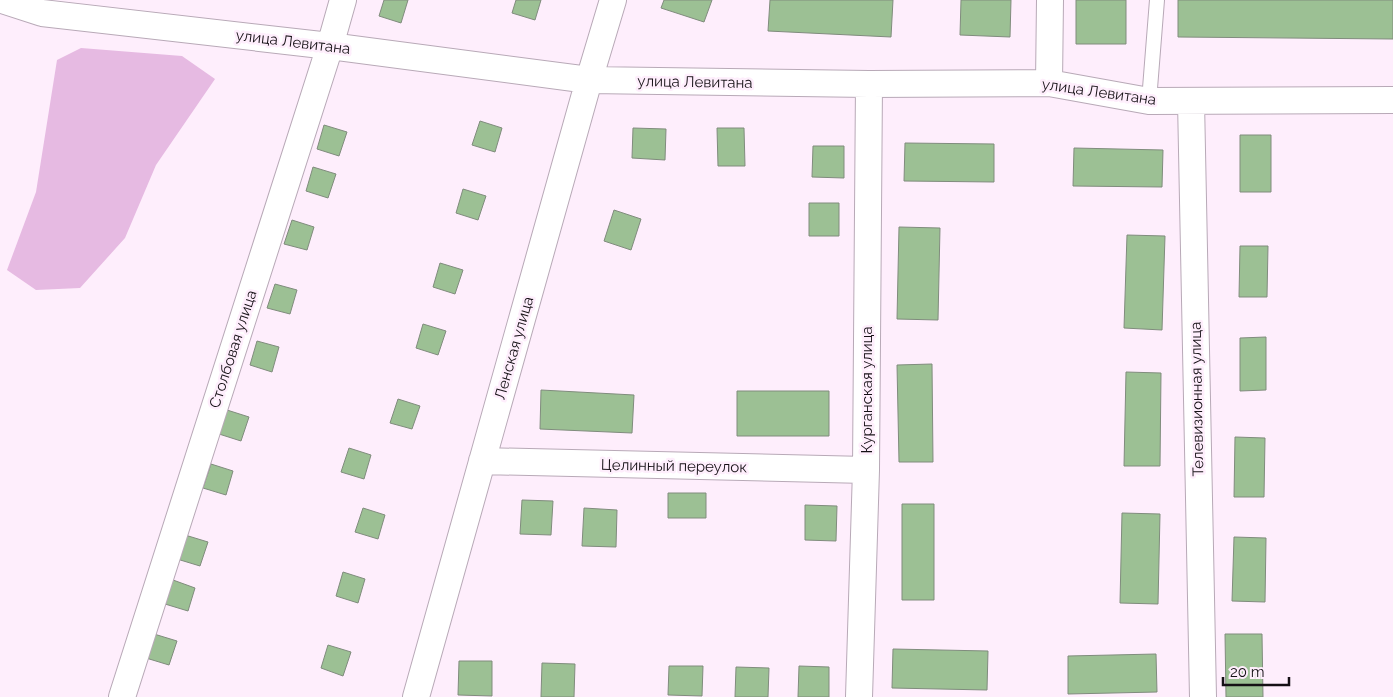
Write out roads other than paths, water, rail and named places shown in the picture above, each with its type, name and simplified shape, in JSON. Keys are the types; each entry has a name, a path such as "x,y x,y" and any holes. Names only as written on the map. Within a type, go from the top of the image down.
{"street":[{"name":"улица Левитана","path":"2,0 42,13 330,46 589,80 869,84 1049,83 1149,101 1393,100"},
{"name":"Столбовая улица","path":"122,697 330,46 343,0"},
{"name":"Ленская улица","path":"416,697 613,0"},
{"path":"1049,83 1050,0"},
{"name":"Курганская улица","path":"859,697 866,470 869,84"},
{"name":"Телевизионная улица","path":"1191,101 1203,697"},
{"name":"Целинный переулок","path":"482,461 866,470"}],"lane":[{"path":"1149,101 1157,0"}]}
